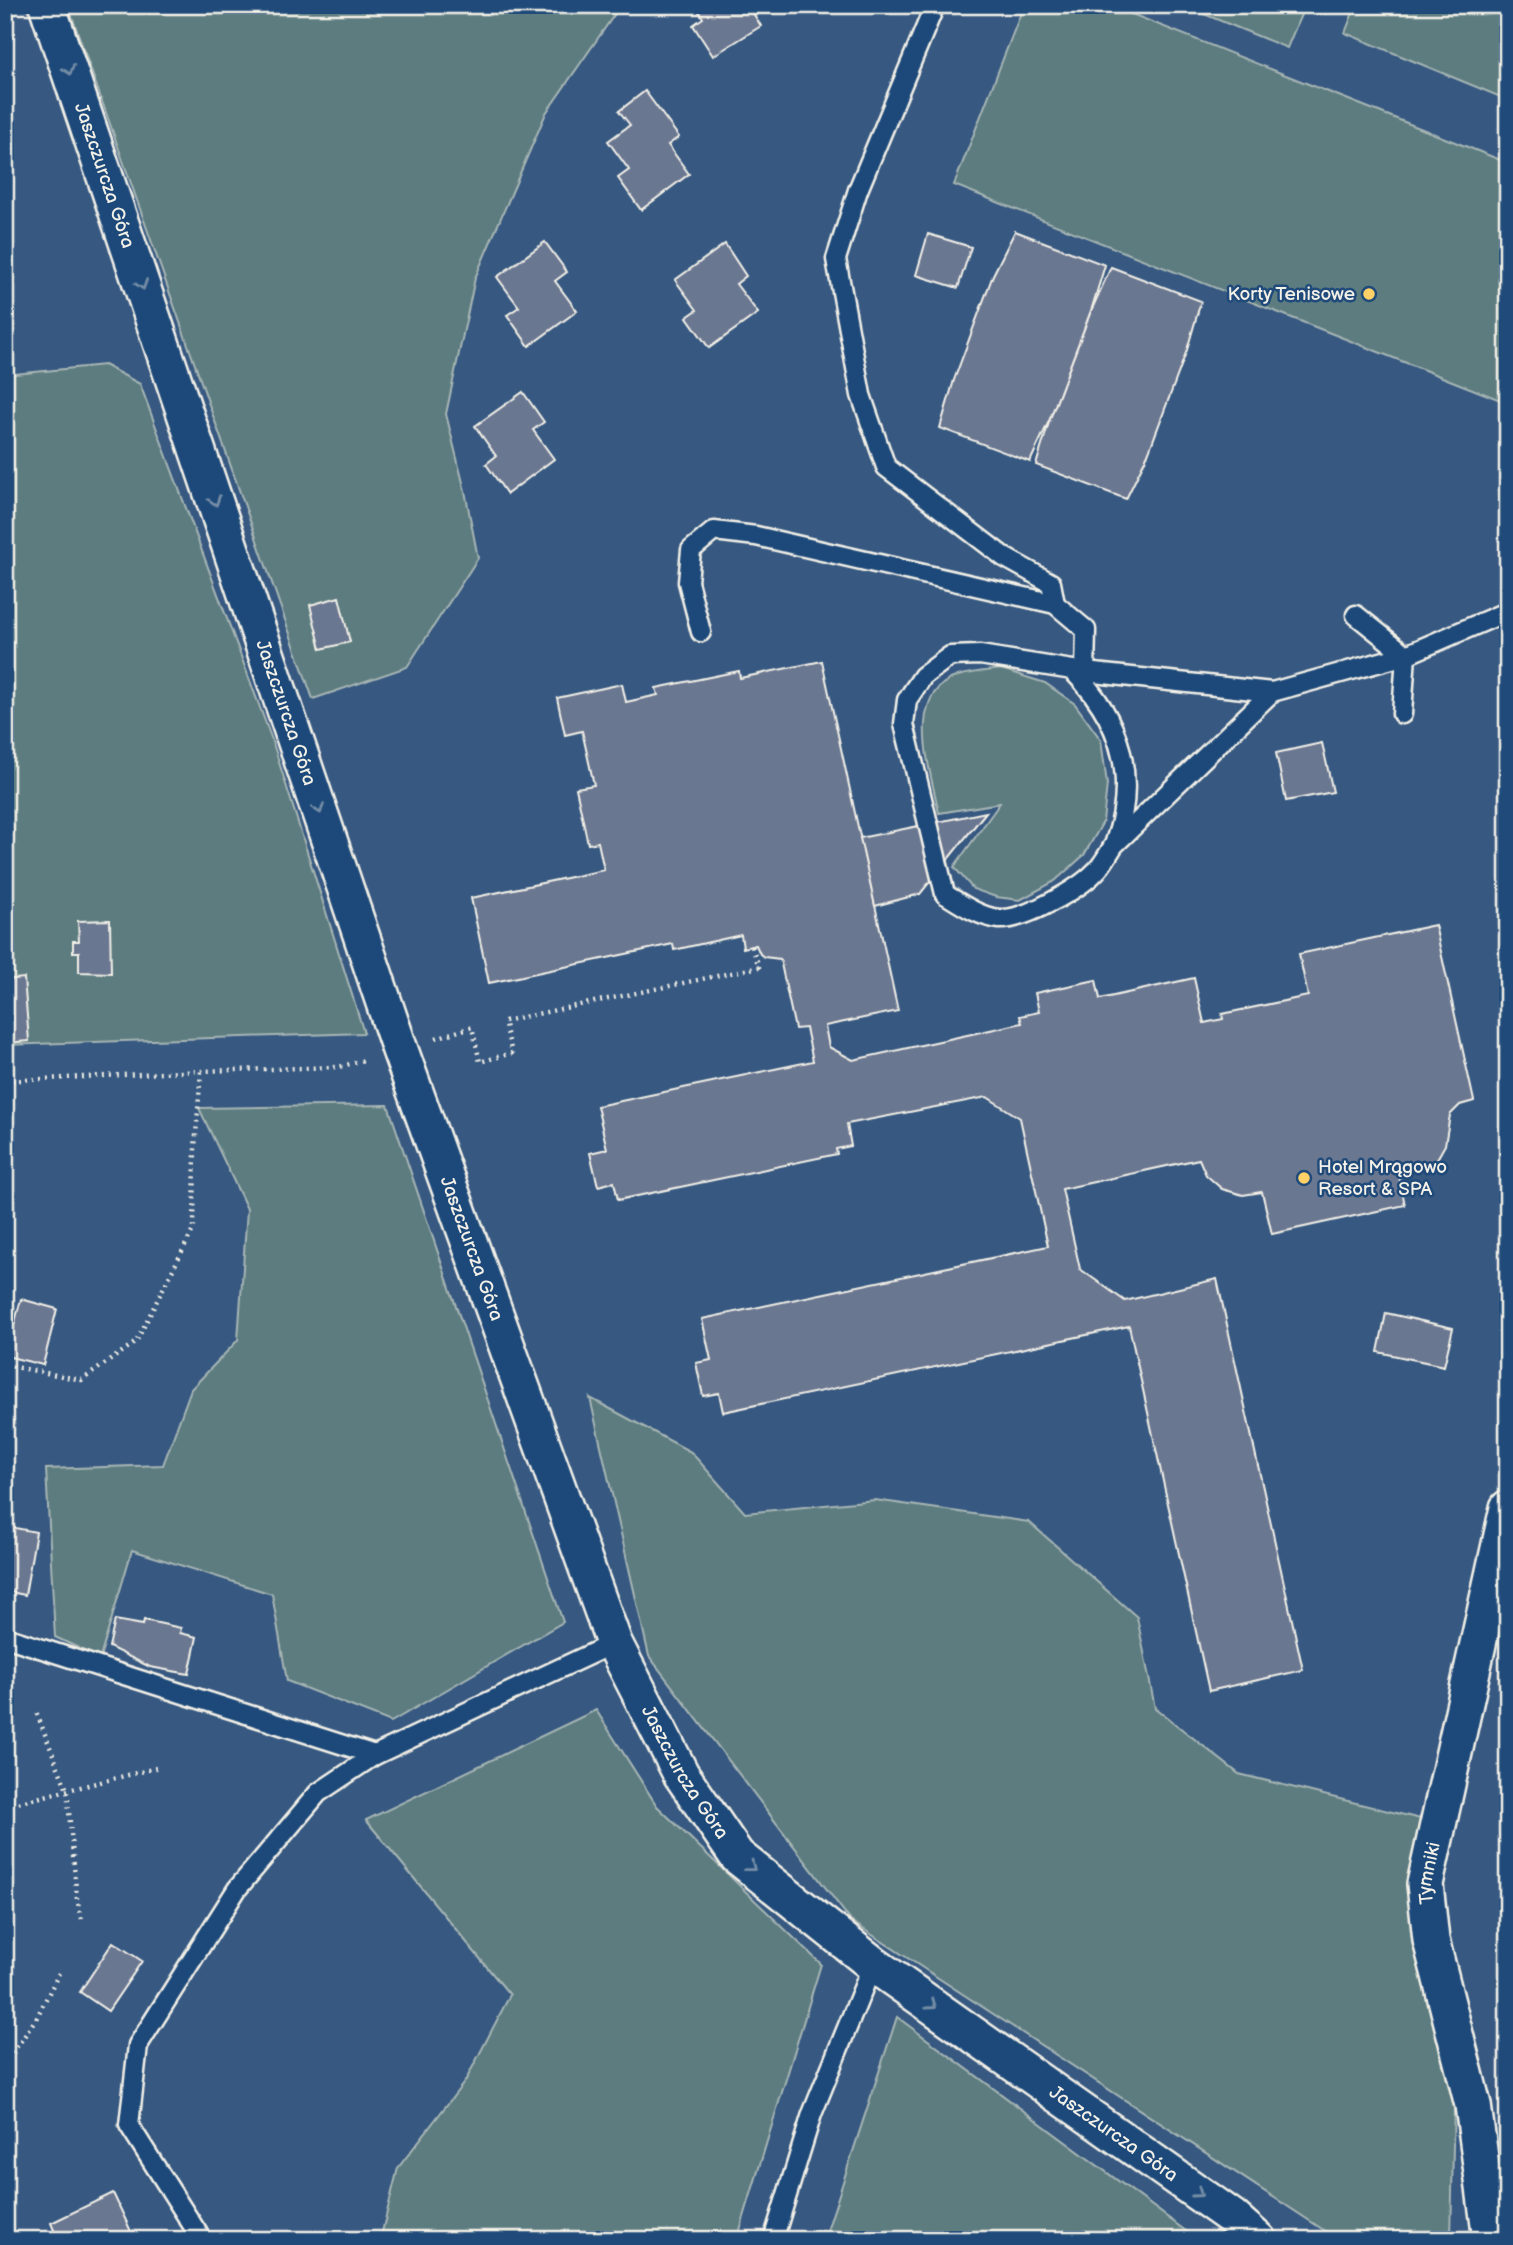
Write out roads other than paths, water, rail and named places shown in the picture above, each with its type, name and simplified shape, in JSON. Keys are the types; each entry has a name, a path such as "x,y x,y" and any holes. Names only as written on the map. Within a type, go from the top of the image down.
{"street":[{"name":"Jaszczurcza Góra","path":"47,5 400,1050 614,1643 681,1774 737,1856 873,1964 1232,2217 1258,2240"},
{"name":"Tymniki","path":"1491,2240 1473,2105 1431,1940 1425,1884 1508,1508"}],"lane":[{"path":"935,5 858,190 836,259 861,395 886,467 1004,556 1051,583 1055,604"},
{"path":"701,632 688,582 691,550 713,531 756,536 1055,604 1086,629 1079,671 1117,733 1126,785 1121,826 1114,845"},
{"path":"1272,692 1114,845 1096,872 1063,895 1031,913 1000,919 971,910 945,894 904,724 907,700 923,676 950,656 980,655 1079,671 1272,692 1406,655 1508,611"},
{"path":"1356,615 1406,655"},
{"path":"1402,714 1406,655"},
{"path":"5,1637 375,1755"},
{"path":"202,2240 129,2125 138,2045 237,1889 318,1793 375,1755 614,1643"},
{"path":"773,2240 812,2114 873,1964"}],"place":[{"name":"Korty Tenisowe","path":"1369,294"},
{"name":"Hotel Mrągowo Resort & SPA","path":"1304,1178"}]}
